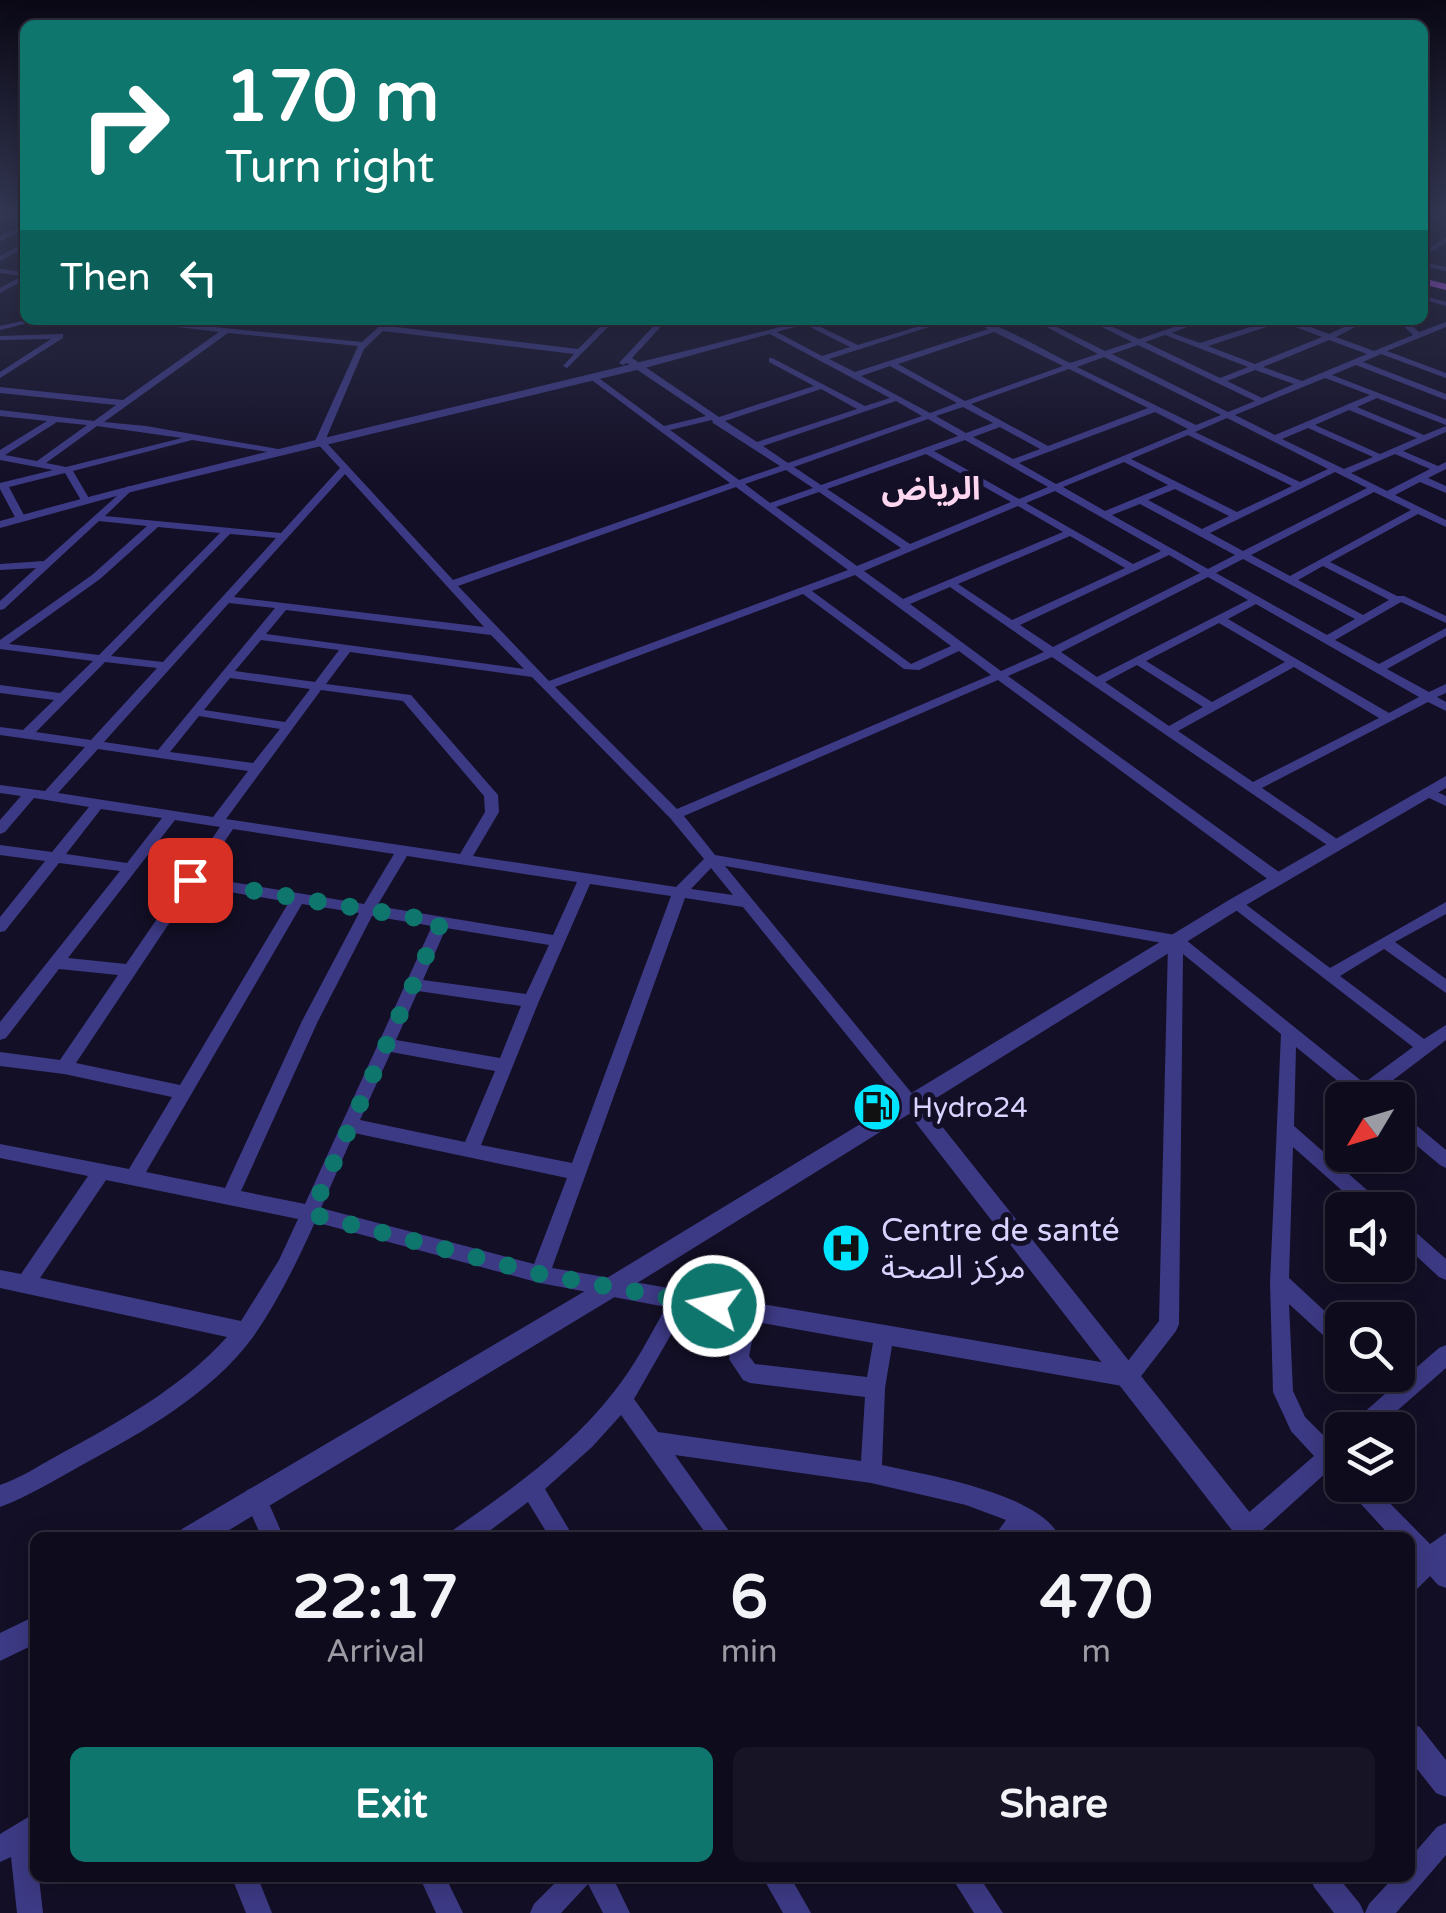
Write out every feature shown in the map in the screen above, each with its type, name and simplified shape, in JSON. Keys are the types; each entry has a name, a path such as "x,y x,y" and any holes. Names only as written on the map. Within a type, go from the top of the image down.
{"street":[{"path":"169,325 363,344"},
{"path":"242,332 252,325"},
{"path":"320,442 363,344 384,325"},
{"path":"426,332 435,325"},
{"path":"567,366 606,325"},
{"path":"614,373 658,325"},
{"path":"0,525 128,489 614,373 797,325"},
{"path":"819,325 858,348"},
{"path":"823,358 931,325"},
{"path":"987,325 1300,486"},
{"path":"1047,325 1446,524"},
{"path":"1102,325 1262,401"},
{"path":"1106,327 1112,325"},
{"path":"450,585 1186,325"},
{"path":"1250,325 1257,328"},
{"path":"1200,346 1265,325"},
{"path":"1294,325 1446,376"},
{"path":"1220,382 1356,325"},
{"path":"1407,325 1419,336"},
{"path":"381,328 580,352"},
{"path":"547,686 858,570 1443,328"},
{"path":"854,375 996,329"},
{"path":"40,462 226,331"},
{"path":"770,332 897,398 1446,707"},
{"path":"1166,332 1300,384"},
{"path":"0,338 60,336 0,376"},
{"path":"627,359 910,549"},
{"path":"772,360 864,409"},
{"path":"1429,370 1446,362"},
{"path":"1359,363 1446,397"},
{"path":"892,364 1048,450"},
{"path":"1326,375 1446,426"},
{"path":"593,378 1278,879"},
{"path":"663,429 822,386"},
{"path":"0,390 123,403"},
{"path":"1274,439 1377,395"},
{"path":"754,446 897,398"},
{"path":"1350,407 1424,438"},
{"path":"1011,463 1154,409"},
{"path":"0,414 278,452"},
{"path":"0,456 54,420"},
{"path":"771,506 1000,424"},
{"path":"1309,425 1380,457"},
{"path":"1202,533 1300,486 1395,451 1446,426"},
{"path":"21,519 2,486 192,438"},
{"path":"320,442 494,632 675,815 911,1102 1250,1532"},
{"path":"928,450 1134,568"},
{"path":"1395,451 1442,467"},
{"path":"0,456 68,470 85,500"},
{"path":"1125,459 1238,517"},
{"path":"1387,495 1442,467"},
{"path":"48,796 344,469"},
{"path":"1420,478 1446,490"},
{"path":"1104,515 1176,486"},
{"path":"675,815 1053,652 1374,488"},
{"path":"0,607 128,489"},
{"path":"1140,500 1363,618"},
{"path":"1290,580 1418,510"},
{"path":"96,518 285,536"},
{"path":"0,646 96,577 156,524"},
{"path":"26,735 228,531"},
{"path":"901,604 1071,532"},
{"path":"1012,624 1169,551"},
{"path":"1322,562 1396,600"},
{"path":"0,568 45,564"},
{"path":"952,584 1335,844"},
{"path":"804,590 910,668 958,647"},
{"path":"225,598 494,632"},
{"path":"1327,640 1400,598 1446,620"},
{"path":"1096,682 1256,600"},
{"path":"161,754 284,605"},
{"path":"1220,619 1389,718"},
{"path":"1379,669 1446,631"},
{"path":"258,636 535,674"},
{"path":"0,646 164,666"},
{"path":"64,1067 190,880 256,768 348,648"},
{"path":"1138,661 1212,708"},
{"path":"1169,732 1294,662"},
{"path":"228,674 401,694 414,704 490,795 493,804 464,860"},
{"path":"0,688 61,697"},
{"path":"1252,788 1446,688"},
{"path":"196,712 288,726"},
{"path":"0,731 256,768"},
{"path":"0,789 749,903"},
{"path":"200,1532 610,1288 1335,844 1440,792"},
{"path":"0,829 31,794"},
{"path":"0,927 98,804"},
{"path":"0,1034 170,816"},
{"path":"0,850 130,868"},
{"path":"230,1197 285,1072 403,850"},
{"path":"540,1274 680,892 712,859"},
{"path":"712,859 1176,940 1351,1082"},
{"path":"472,1149 530,1001 586,878"},
{"path":"190,880 558,941"},
{"path":"134,1177 299,897"},
{"path":"1235,904 1424,1046"},
{"path":"1329,976 1446,907"},
{"path":"0,1496 111,1439 196,1382 220,1362 245,1331 286,1266 311,1214 441,922"},
{"path":"1128,1377 1169,1324 1176,940"},
{"path":"1384,942 1446,987"},
{"path":"56,963 129,970"},
{"path":"412,984 530,1001"},
{"path":"1384,1082 1446,1031"},
{"path":"1289,1032 1280,1282 1283,1392 1298,1424 1325,1446"},
{"path":"386,1044 506,1066"},
{"path":"0,1059 64,1067 182,1092"},
{"path":"349,1125 576,1172"},
{"path":"1286,1130 1357,1192"},
{"path":"1415,1133 1445,1157"},
{"path":"0,1151 311,1214 540,1274 1128,1377"},
{"path":"25,1284 102,1171"},
{"path":"1415,1243 1446,1271"},
{"path":"0,1279 245,1331"},
{"path":"1280,1282 1325,1323"},
{"path":"469,1532 531,1487 587,1438 622,1399 680,1300"},
{"path":"749,1312 739,1359 750,1372 875,1388"},
{"path":"872,1473 875,1388 884,1335"},
{"path":"1380,1412 1446,1355"},
{"path":"622,1399 719,1532"},
{"path":"652,1441 872,1473 989,1503 1024,1516 1042,1532"},
{"path":"1252,1532 1325,1468"},
{"path":"531,1487 560,1532"},
{"path":"254,1498 271,1532"},
{"path":"1374,1502 1403,1532"},
{"path":"1009,1532 1024,1516"},
{"path":"1415,1541 1438,1552 1446,1577"},
{"path":"1415,1575 1438,1552"},
{"path":"0,1648 30,1632"},
{"path":"1415,1743 1446,1783"},
{"path":"1415,1871 1446,1836"},
{"path":"19,1837 30,1913"},
{"path":"247,1882 259,1913"},
{"path":"436,1882 450,1913"},
{"path":"543,1913 574,1882"},
{"path":"600,1882 618,1913"},
{"path":"779,1882 798,1913"},
{"path":"971,1882 990,1913"},
{"path":"1327,1882 1352,1913"},
{"path":"1378,1913 1406,1882"}],"place":[{"name":"Hydro24","path":"877,1107"},
{"name":"Centre de santé مركز الصحة","path":"846,1248"}],"district":[{"name":"الرياض","path":"931,488"}],"route":[{"path":"190,880 441,922 311,1214 540,1274 714,1306"}]}
